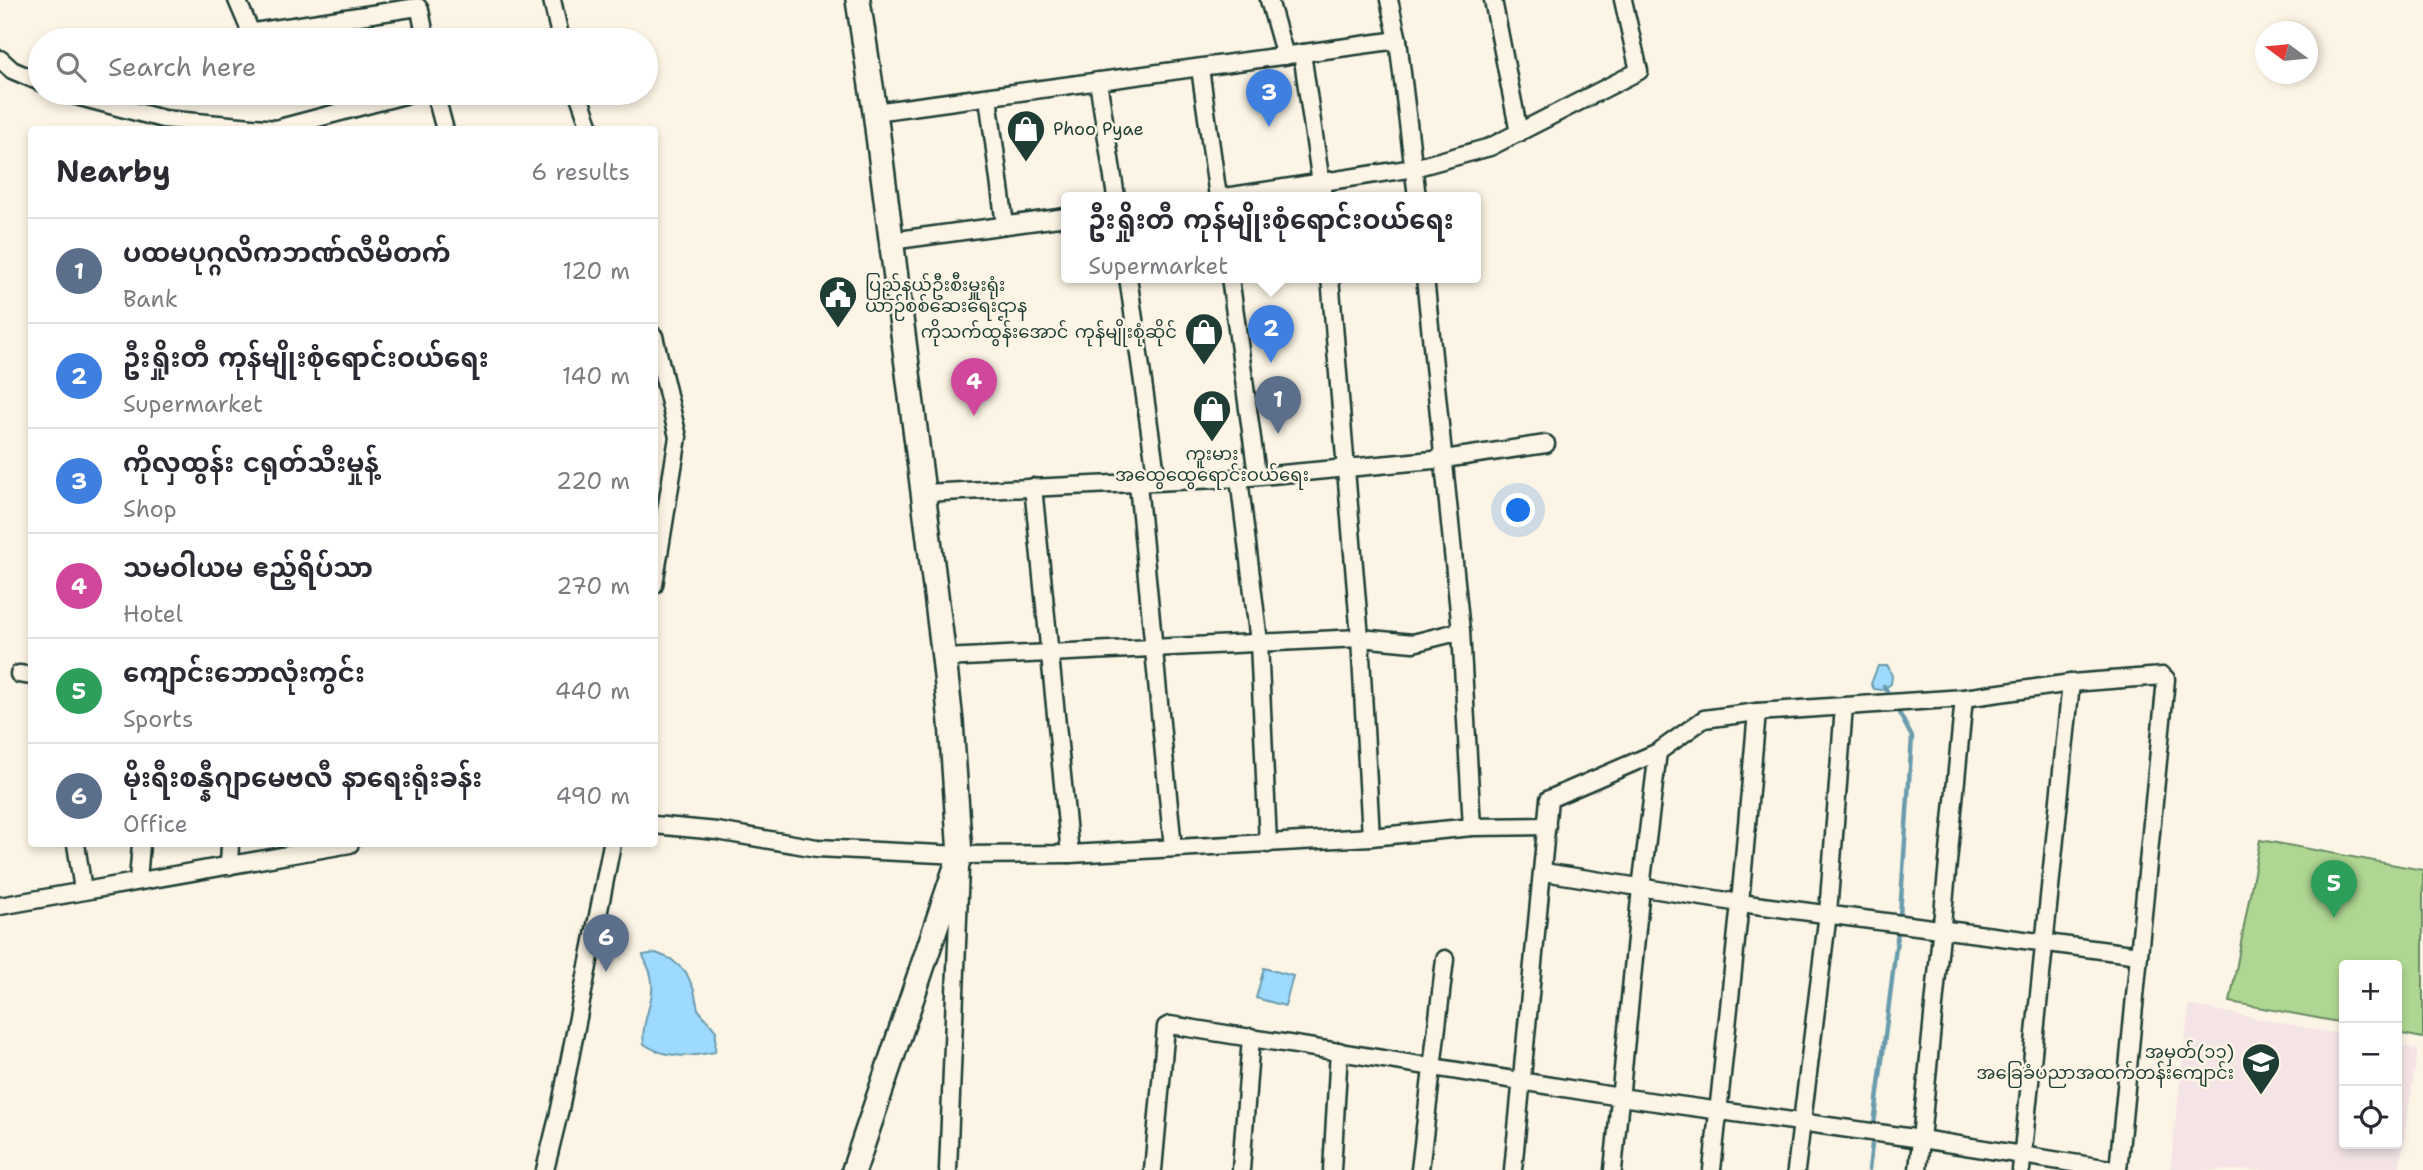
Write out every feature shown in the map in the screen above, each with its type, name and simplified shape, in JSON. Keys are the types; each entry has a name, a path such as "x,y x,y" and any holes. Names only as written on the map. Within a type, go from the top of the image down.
{"main road":[{"path":"854,1170 960,855 944,658 858,0"}],"street":[{"path":"237,0 249,28"},
{"path":"552,0 558,28"},
{"path":"1269,0 1285,56"},
{"path":"1390,0 1398,40 1416,192"},
{"path":"1493,0 1518,133"},
{"path":"1286,192 1323,189 1490,147 1639,71 1623,0"},
{"path":"280,28 418,7 424,28"},
{"path":"874,112 1398,40"},
{"path":"1302,53 1323,189"},
{"path":"0,59 12,70 28,77"},
{"path":"1200,68 1218,192"},
{"path":"1098,81 1115,192"},
{"path":"988,96 1005,225"},
{"path":"101,105 155,123 216,126"},
{"path":"287,126 367,105"},
{"path":"438,105 444,126"},
{"path":"582,105 590,126"},
{"path":"891,241 1061,217"},
{"path":"1129,283 1157,481"},
{"path":"1231,283 1257,475"},
{"path":"1330,283 1360,638 1371,837"},
{"path":"1426,283 1461,631 1472,827"},
{"path":"658,354 678,437 658,560"},
{"path":"658,408 671,408"},
{"path":"923,493 1238,478 1444,459 1546,444"},
{"path":"1238,478 1259,642 1268,844"},
{"path":"1138,484 1173,848"},
{"path":"1033,487 1070,854"},
{"path":"944,658 1360,638 1413,643 1461,631"},
{"path":"1153,1170 1166,1027 1170,1025 1339,1051 1520,1081 1620,1097 1921,1139 2022,1163 2117,1170 2166,677 2071,683 1964,698 1757,712 1704,719 1658,752 1549,799 1544,873 1520,1081 1513,1170"},
{"path":"2022,1163 2071,683"},
{"path":"1918,1170 1964,698"},
{"path":"1796,1170 1828,913 1844,706"},
{"path":"1712,1170 1757,712"},
{"path":"1613,1170 1641,888 1658,752"},
{"path":"658,825 718,831 817,848 960,855 1070,854 1268,844 1472,827 1547,826"},
{"path":"1522,825 1545,855"},
{"path":"76,847 83,890"},
{"path":"138,880 141,847"},
{"path":"229,866 230,847"},
{"path":"0,905 334,847"},
{"path":"545,1170 611,847"},
{"path":"948,1170 961,890 960,855"},
{"path":"1544,873 1740,903 2139,955"},
{"path":"1420,1170 1445,959"},
{"path":"1241,1170 1251,1037"},
{"path":"1332,1170 1339,1051"}],"shaded area":[{"name":"အမှတ်(၁၁) အခြေခံပညာအထက်တန်းကျောင်း","path":"2189,1005 2339,1034 2339,1149 2402,1149 2402,1046 2418,1049 2399,1170 2170,1170"}],"green space":[{"path":"2260,840 2423,870 2423,1038 2402,1034 2402,960 2339,960 2339,1022 2230,1002"}],"water":[{"path":"1878,666 1888,666 1892,676 1891,684 1882,690 1874,689 1871,684"},
{"path":"656,953 671,959 686,972 698,1009 716,1031 715,1052 678,1056 644,1044 644,1026 652,985 643,955"},
{"path":"1264,968 1293,976 1285,1006 1256,998"}],"waterway":[{"path":"1884,686 1891,698"},
{"path":"1896,707 1912,737 1900,915"},
{"path":"1874,1125 1898,931"},
{"path":"1869,1170 1872,1144"}],"place":[{"name":"ကိုလှထွန်း ငရုတ်သီးမှုန့်","path":"1269,127"},
{"name":"Phoo Pyae","path":"1026,163"},
{"name":"ပြည်နယ်ဦးစီးမှူးရုံး ယာဉ်စစ်ဆေးရေးဌာန","path":"838,329"},
{"name":"ဦးရှိုးတီ ကုန်မျိုးစုံရောင်းဝယ်ရေး","path":"1271,363"},
{"name":"ကိုသက်ထွန်းအောင် ကုန်မျိုးစုံဆိုင်","path":"1204,366"},
{"name":"သမဝါယမ ဧည့်ရိပ်သာ","path":"974,416"},
{"name":"ပထမပုဂ္ဂလိကဘဏ်လီမိတက်","path":"1278,434"},
{"name":"ကူးမား အထွေထွေရောင်းဝယ်ရေး","path":"1212,443"},
{"name":"ကျောင်းဘောလုံးကွင်း","path":"2334,918"},
{"name":"မိုးရီးစန္နီဂျာမေဗလီ နာရေးရုံးခန်း","path":"606,972"},
{"name":"အမှတ်(၁၁) အခြေခံပညာအထက်တန်းကျောင်း","path":"2261,1096"}]}
